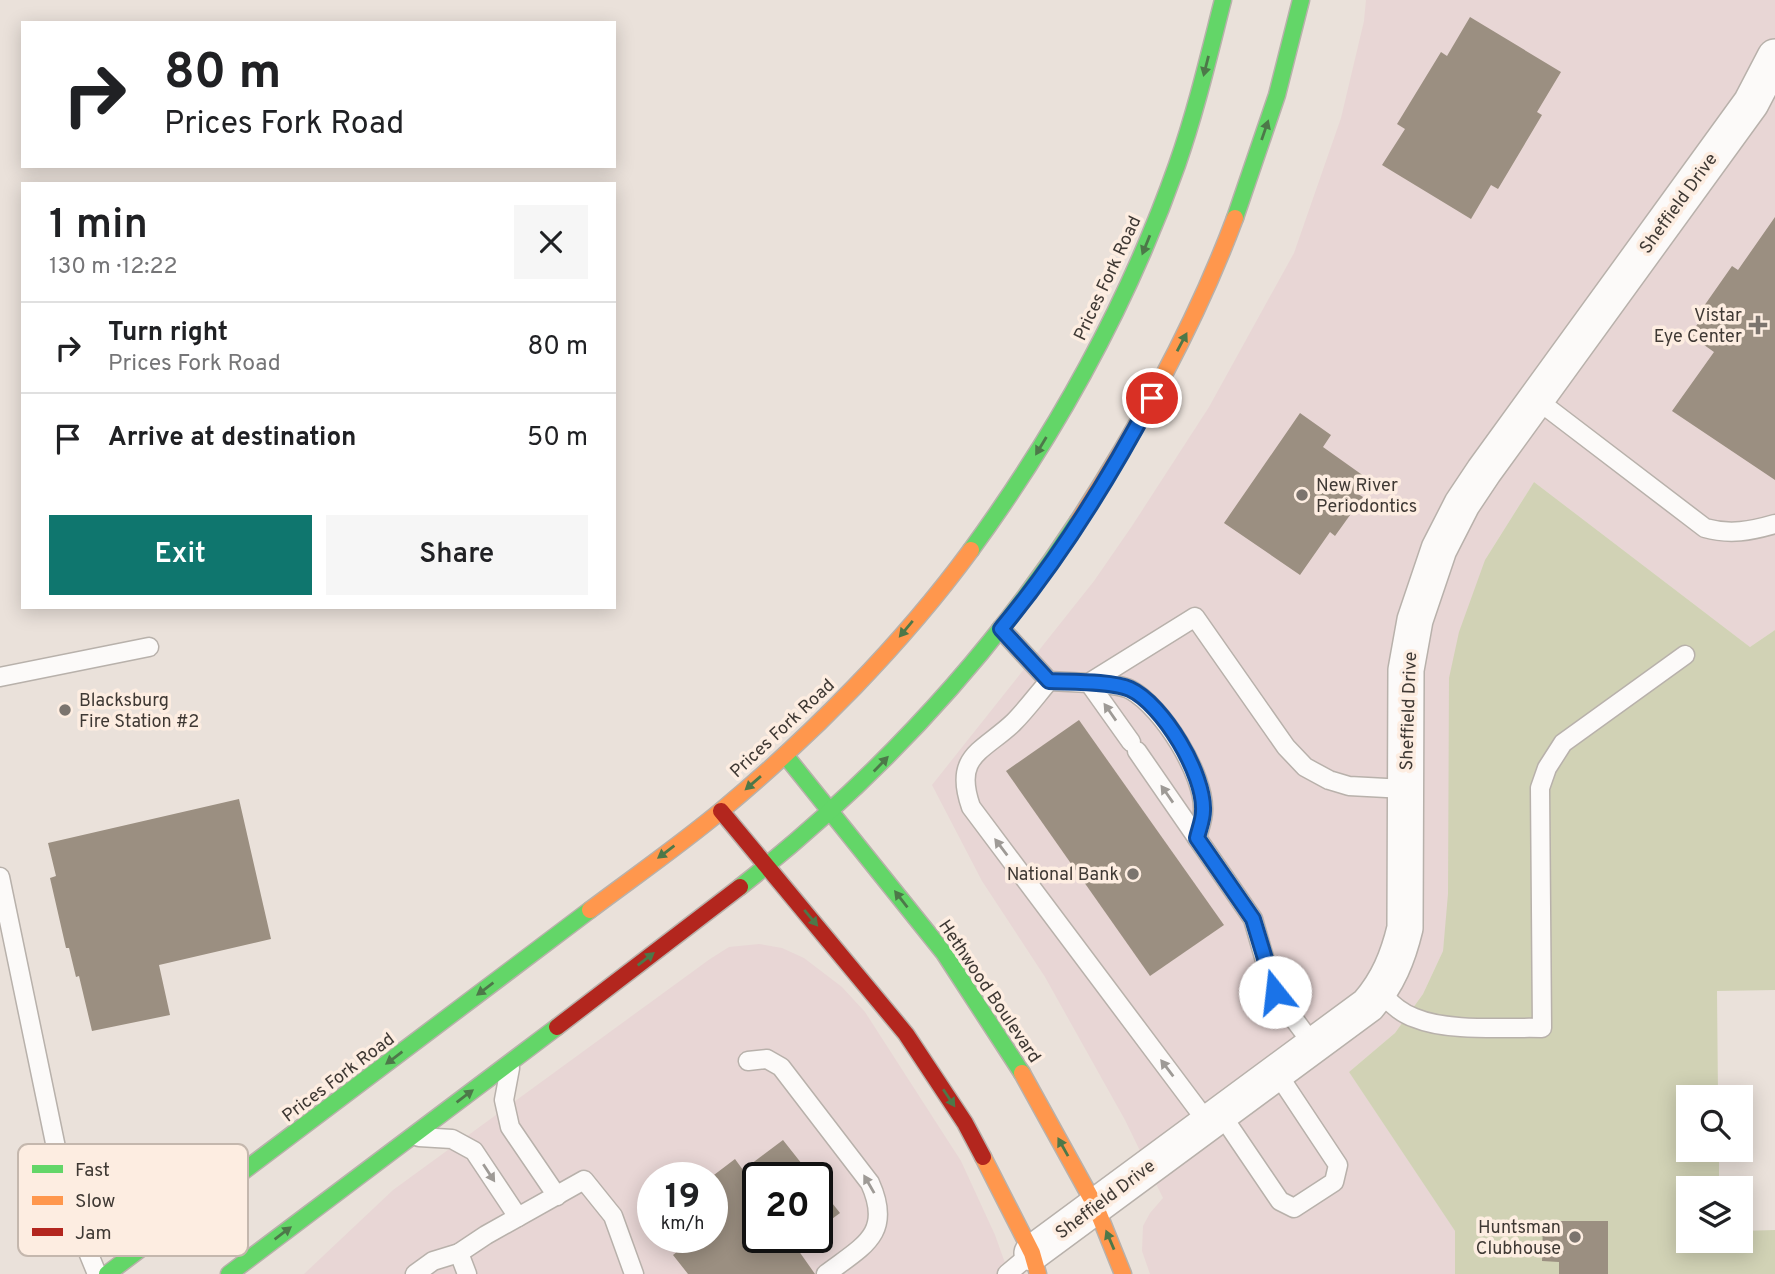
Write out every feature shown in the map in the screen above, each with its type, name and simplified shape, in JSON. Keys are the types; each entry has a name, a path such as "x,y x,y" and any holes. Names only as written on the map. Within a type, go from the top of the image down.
{"main road":[{"name":"Prices Fork Road","path":"248,1168 721,811 830,712 950,576 1031,463 1079,383 1139,260 1171,181 1194,113 1223,0"},
{"path":"229,1274 512,1062 767,865 875,771 942,699 1001,629 1064,546 1093,500 1129,442 1187,333 1226,242 1274,107 1301,0"},
{"name":"Hethwood Boulevard","path":"785,755 944,953 1015,1060 1096,1207 1123,1274"},
{"path":"721,811 905,1034 965,1123 1025,1267"},
{"name":"Prices Fork Road","path":"107,1274 131,1256"}],"street":[{"name":"Sheffield Drive","path":"1025,1267 1096,1207 1368,1005 1379,992 1399,951 1405,928 1406,670 1415,621 1439,549 1462,504 1751,103 1773,66"}],"lane":[{"path":"1536,399 1705,528 1723,533 1752,531 1775,524"},
{"path":"1089,683 1195,617 1286,747 1306,767 1349,786 1405,789"},
{"path":"1001,629 1049,681 1129,689 1150,703 1172,730 1189,762 1200,791 1203,811 1197,838"},
{"path":"0,677 149,647"},
{"path":"1379,992 1398,1010 1438,1026 1542,1028 1540,788 1547,768 1563,743 1685,655"},
{"path":"1049,681 1013,723 972,758 965,774 965,789 971,807 1280,1201 1294,1208 1334,1182 1338,1165 1276,1073"},
{"path":"1089,683 1253,919 1275,992 1314,1046"},
{"path":"0,877 55,1144"},
{"path":"748,1060 767,1059 781,1067 870,1183 878,1201 878,1220 874,1235 864,1246 826,1274"},
{"path":"512,1062 504,1100 510,1127 557,1195"},
{"path":"412,1136 452,1139 474,1151 518,1217"},
{"path":"415,1274 433,1261 458,1253 584,1180 613,1216 634,1274"},
{"path":"458,1253 467,1274"},
{"path":"90,1256 97,1274"}],"shaded area":[{"path":"1366,0 1775,0 1775,630 1750,647 1534,482 1485,560 1443,951 1423,994 1395,1033 1349,1072 1455,1231 1455,1274 1150,1274 1142,1251 1143,1226 1163,1198 1125,1120 1045,977 982,881 932,785 1094,581 1209,407 1294,253 1341,118 1364,21"},
{"path":"759,944 782,948 804,958 842,987 865,1012 961,1161 995,1235 1009,1274 304,1274 393,1190 729,947"}],"green space":[{"path":"1534,482 1750,647 1775,630 1775,990 1717,991 1718,1085 1676,1085 1676,1162 1719,1162 1719,1176 1676,1176 1676,1253 1753,1253 1753,1231 1775,1230 1775,1274 1455,1274 1455,1231 1349,1072 1395,1033 1423,994 1443,951 1448,894 1449,678 1459,632 1485,560"}],"building":[{"path":"1470,17 1561,72 1537,112 1542,115 1498,189 1491,185 1471,219 1382,165 1405,129 1397,124 1441,52 1447,56"},
{"path":"1775,217 1775,480 1672,411 1714,352 1690,335 1708,309 1704,306 1732,266 1738,270"},
{"name":"New River Periodontics","path":"1300,413 1331,435 1323,447 1368,479 1358,494 1363,497 1335,536 1330,532 1300,575 1224,523"},
{"name":"National Bank","path":"1079,720 1224,925 1150,976 1006,771"},
{"path":"239,799 271,939 159,965 170,1015 92,1031 79,976 76,977 69,948 66,948 50,878 56,876 48,843"},
{"path":"783,1140 800,1162 754,1162"},
{"path":"735,1159 742,1169 742,1253 800,1253 815,1274 688,1274 673,1255 728,1253 728,1164"},
{"path":"833,1204 840,1213 833,1218"},
{"name":"Huntsman Clubhouse","path":"1543,1221 1608,1221 1608,1274 1559,1274 1559,1262 1542,1261"}],"traffic: fast":[{"path":"971,550 1003,505 1061,412 1137,266 1184,145 1223,0"},
{"path":"1235,218 1277,95 1301,0"},
{"path":"740,887 836,806 924,718 1005,623 1078,521"},
{"path":"785,755 944,953 1022,1073"},
{"path":"248,1168 590,910"},
{"path":"229,1274 557,1027"},
{"path":"107,1274 131,1256"}],"traffic: slow":[{"path":"1078,521 1165,374 1202,297 1235,218"},
{"path":"590,910 706,823 822,720 916,620 971,550"},
{"path":"1022,1073 1096,1207 1123,1274"},
{"path":"983,1157 1032,1253 1038,1274"}],"traffic: jam":[{"path":"721,811 906,1034 965,1123 983,1157"},
{"path":"557,1027 740,887"}],"place":[{"name":"Vistar Eye Center","path":"1758,325"},
{"name":"New River Periodontics","path":"1302,495"},
{"name":"Blacksburg Fire Station #2","path":"65,710"},
{"name":"National Bank","path":"1133,874"},
{"name":"Huntsman Clubhouse","path":"1575,1237"}],"route":[{"path":"1152,398 1129,442 1064,546 1001,629 1049,681 1129,689 1150,703 1172,730 1189,762 1200,791 1203,811 1197,838 1253,919 1275,992"}]}
